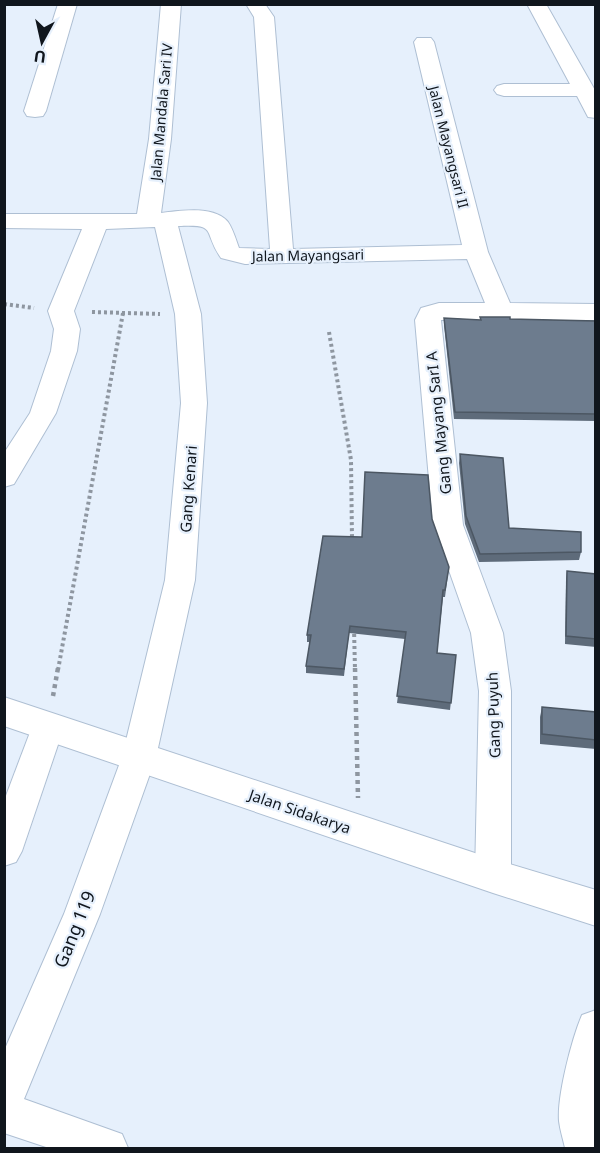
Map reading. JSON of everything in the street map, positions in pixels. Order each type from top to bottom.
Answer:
[{"type":"street","points":[[35,111],[68,4]]},
{"type":"street","name":"Jalan Mandala Sari IV","points":[[156,219],[155,186],[171,4]]},
{"type":"street","points":[[255,4],[264,16],[282,256]]},
{"type":"street","points":[[536,4],[596,112]]},
{"type":"street","name":"Jalan Mayangsari II","points":[[424,42],[476,252]]},
{"type":"street","points":[[504,90],[583,90]]},
{"type":"street","name":"Jalan Mayangsari","points":[[4,221],[97,222],[206,218],[218,225],[229,253],[245,256],[476,252]]},
{"type":"street","name":"Gang Kenari","points":[[140,757],[180,580],[194,403],[188,314],[170,237],[156,219]]},
{"type":"street","points":[[4,477],[43,413],[64,351],[67,329],[61,310],[97,222]]},
{"type":"street","points":[[476,252],[501,311],[596,312]]},
{"type":"street","name":"Gang Mayang SarI A","points":[[448,525],[428,320],[430,314],[439,311],[501,311]]},
{"type":"street","name":"Gang Puyuh","points":[[448,525],[487,633],[495,691],[493,876]]},
{"type":"street","name":"Jalan Sidakarya","points":[[4,711],[51,711],[140,757],[493,876],[596,908]]},
{"type":"street","points":[[4,851],[51,711]]},
{"type":"street","name":"Gang 119","points":[[108,1149],[11,1116],[4,1102],[82,914],[140,757]]},
{"type":"street","points":[[585,1149],[579,1119],[581,1095],[596,1029]]},
{"type":"path","points":[[4,304],[61,310],[188,314]]},
{"type":"path","points":[[51,711],[123,313]]},
{"type":"path","points":[[329,332],[351,460],[352,541]]},
{"type":"path","points":[[354,623],[358,831]]},
{"type":"building","points":[[480,317],[596,321],[596,414],[455,412],[444,318],[481,320]]},
{"type":"building","points":[[460,454],[503,458],[509,528],[581,532],[581,552],[480,554],[466,516]]},
{"type":"building","points":[[365,472],[428,475],[432,519],[449,567],[445,590],[443,590],[437,653],[456,655],[451,703],[397,696],[406,632],[350,626],[344,669],[306,666],[311,635],[307,635],[323,536],[362,537]]},
{"type":"building","points":[[567,571],[596,574],[596,639],[566,636]]},
{"type":"building","points":[[542,707],[596,712],[596,740],[542,734]]}]
